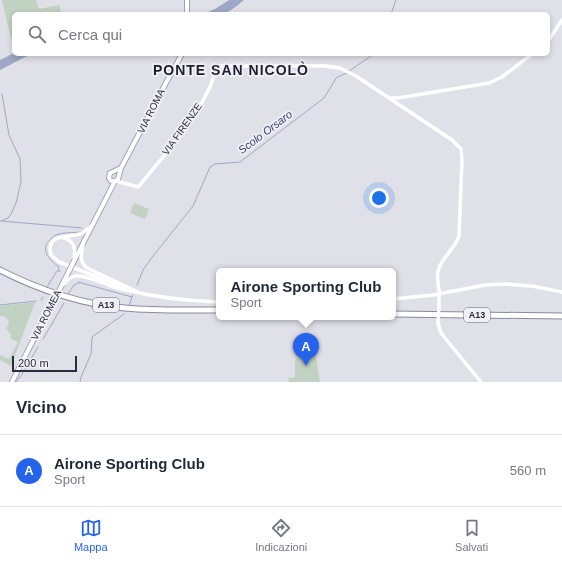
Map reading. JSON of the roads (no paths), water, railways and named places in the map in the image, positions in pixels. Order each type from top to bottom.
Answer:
[{"type":"highway","name":"A13","points":[[0,270],[47,291],[82,301],[103,305],[140,309],[216,310]]},
{"type":"highway","name":"A13","points":[[0,274],[45,294],[75,303],[102,308],[140,312],[216,313]]},
{"type":"highway","name":"A13","points":[[396,311],[562,312]]},
{"type":"highway","name":"A13","points":[[396,314],[562,316]]},
{"type":"main road","points":[[187,0],[187,10]]},
{"type":"main road","name":"VIA ROMA","points":[[70,269],[77,252],[85,240],[111,188],[118,180],[121,168],[181,56]]},
{"type":"main road","points":[[111,188],[110,174],[121,168]]},
{"type":"main road","points":[[110,180],[118,180],[114,172]]},
{"type":"main road","name":"VIA ROMEA","points":[[12,382],[70,269]]},
{"type":"street","points":[[550,38],[562,20]]},
{"type":"street","points":[[386,96],[395,98],[496,81],[529,56]]},
{"type":"street","name":"VIA FIRENZE","points":[[118,180],[138,187],[163,157],[194,114],[211,85],[217,66],[336,67],[348,72],[386,96]]},
{"type":"street","points":[[386,96],[452,140],[461,150],[462,173],[458,236],[438,269],[438,323],[439,330],[443,336],[481,382]]},
{"type":"street","points":[[395,98],[397,104]]},
{"type":"street","points":[[94,222],[82,233],[61,237],[55,240],[50,247],[51,255],[57,261],[145,295]]},
{"type":"street","points":[[61,237],[71,241],[77,252]]},
{"type":"street","points":[[85,240],[81,257],[85,266],[90,270],[145,295]]},
{"type":"street","points":[[59,291],[72,277],[82,276],[119,289],[145,295],[181,300],[216,302]]},
{"type":"street","points":[[396,299],[433,295],[485,285],[506,284],[532,286],[562,292]]},
{"type":"water","points":[[229,0],[244,0],[227,12],[208,12]]},
{"type":"water","points":[[12,54],[12,56],[27,56],[0,70],[0,60]]},
{"type":"waterway","name":"Scolo Orsaro","points":[[392,12],[396,0]]},
{"type":"waterway","name":"Scolo Orsaro","points":[[349,71],[371,56]]},
{"type":"waterway","name":"Scolo Orsaro","points":[[137,285],[143,270],[193,206],[210,167],[215,164],[240,162],[324,98],[337,77],[347,73]]},
{"type":"waterway","points":[[1,221],[8,218],[11,214],[16,203],[21,182],[20,159],[9,135],[2,94]]},
{"type":"waterway","points":[[1,221],[82,228]]},
{"type":"waterway","points":[[59,270],[58,266],[51,261],[47,254],[47,242],[55,235],[81,232],[84,230]]},
{"type":"waterway","name":"Scolo Orsaro","points":[[47,287],[57,271],[60,271]]},
{"type":"waterway","name":"Scolo Orsaro","points":[[78,282],[132,297],[133,295]]},
{"type":"waterway","points":[[68,294],[74,285],[79,283]]},
{"type":"waterway","points":[[129,306],[132,297]]},
{"type":"waterway","name":"Scolo Orsaro","points":[[0,305],[36,301]]},
{"type":"waterway","points":[[43,339],[64,303]]},
{"type":"waterway","points":[[80,382],[91,354],[92,337],[124,314]]},
{"type":"waterway","points":[[16,382],[38,347]]},
{"type":"place","name":"Airone Sporting Club","points":[[306,366]]},
{"type":"district","name":"PONTE SAN NICOLÒ","points":[[231,70]]}]
